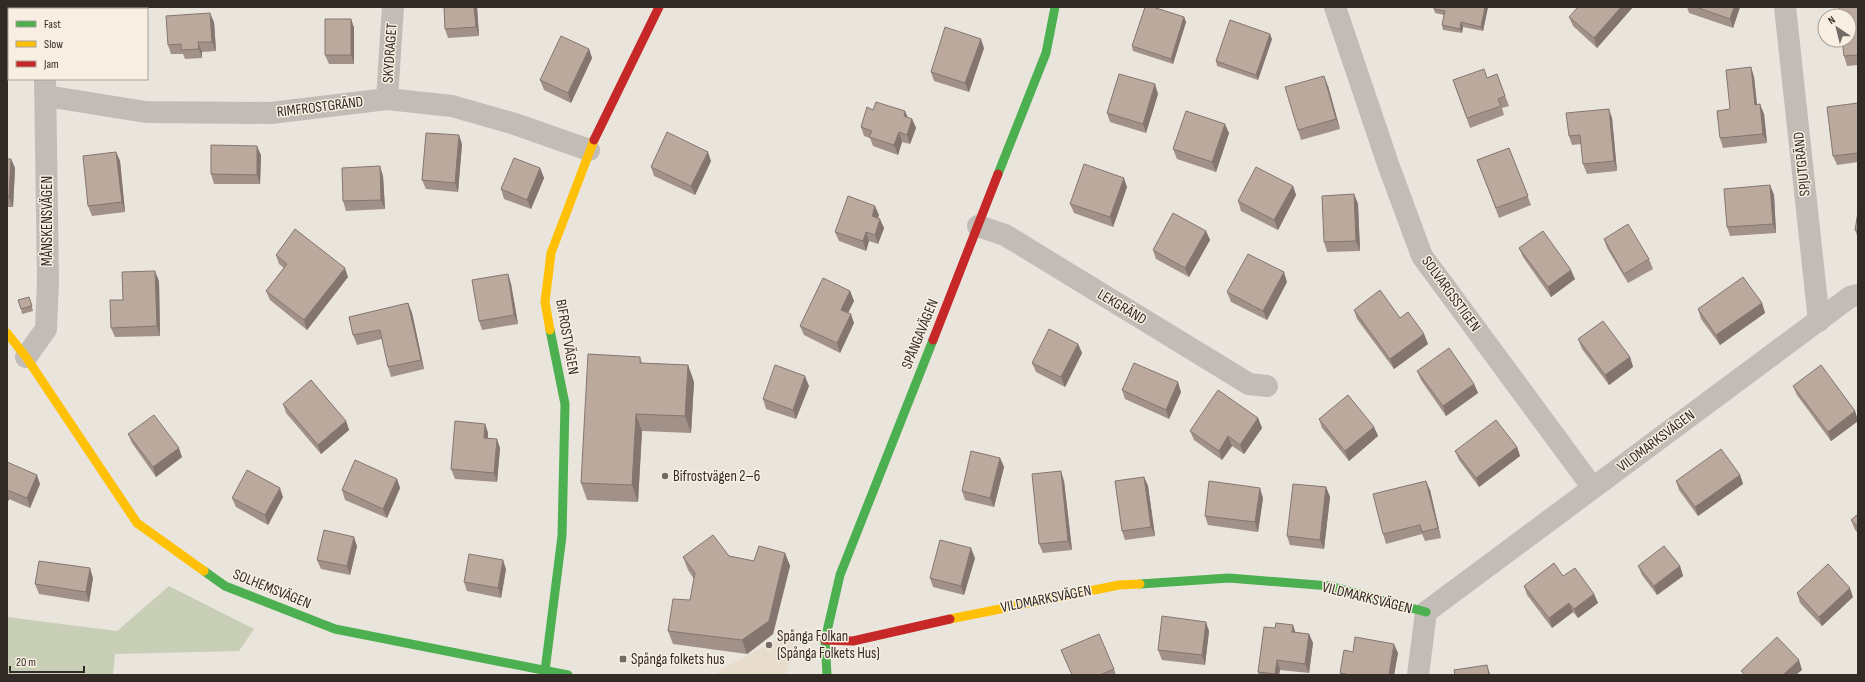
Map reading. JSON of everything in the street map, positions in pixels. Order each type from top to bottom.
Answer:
[{"type":"street","name":"SKYDRAGET","points":[[387,99],[393,7]]},
{"type":"street","name":"BIFROSTVÄGEN","points":[[545,671],[562,536],[566,404],[545,302],[551,253],[588,150],[659,7]]},
{"type":"street","name":"SPÅNGAVÄGEN","points":[[827,675],[825,640],[840,575],[1046,53],[1056,7]]},
{"type":"street","name":"SOLVARGSSTIGEN","points":[[1335,7],[1388,164],[1422,256],[1593,488]]},
{"type":"street","name":"SPJUTGRÄND","points":[[1785,7],[1818,321]]},
{"type":"street","name":"RIMFROSTGRÄND","points":[[46,88],[146,112],[264,113],[387,99],[452,106],[515,124],[588,150]]},
{"type":"street","name":"MÅNSKENSVÄGEN","points":[[26,357],[46,329],[46,88]]},
{"type":"street","name":"LEKGRÄND","points":[[978,226],[1005,235],[1249,384],[1267,386]]},
{"type":"street","name":"VILDMARKSVÄGEN","points":[[825,640],[853,640],[979,612],[1119,584],[1229,578],[1330,586],[1426,612],[1850,297],[1858,295]]},
{"type":"street","name":"SOLHEMSVÄGEN","points":[[7,334],[26,357],[137,523],[225,586],[335,629],[568,675]]},
{"type":"street","points":[[1418,675],[1426,612]]},
{"type":"green space","points":[[169,586],[254,629],[239,651],[115,654],[113,675],[7,675],[7,617],[117,631]]},
{"type":"shaded area","points":[[798,628],[786,675],[719,675],[717,672]]},
{"type":"building","points":[[77,7],[107,7],[107,8]]},
{"type":"building","points":[[444,7],[474,7],[476,27],[445,29]]},
{"type":"building","points":[[1145,7],[1153,7],[1184,17],[1171,59],[1132,46]]},
{"type":"building","points":[[1434,7],[1485,7],[1481,27],[1461,22],[1460,29],[1442,25],[1445,11],[1434,9]]},
{"type":"building","points":[[1578,7],[1621,7],[1594,38],[1569,17]]},
{"type":"building","points":[[1696,7],[1734,7],[1730,19]]},
{"type":"building","points":[[1858,7],[1858,55],[1844,56],[1843,48],[1857,48],[1857,8],[1839,8]]},
{"type":"building","points":[[210,13],[212,42],[198,42],[199,49],[181,50],[181,44],[168,45],[166,16]]},
{"type":"building","points":[[325,19],[351,19],[351,55],[325,55]]},
{"type":"building","points":[[1230,20],[1270,34],[1256,75],[1216,61]]},
{"type":"building","points":[[945,27],[981,39],[965,83],[931,72]]},
{"type":"building","points":[[561,36],[589,49],[568,93],[540,80]]},
{"type":"building","points":[[1751,67],[1755,105],[1760,104],[1763,134],[1720,138],[1717,111],[1730,109],[1726,70]]},
{"type":"building","points":[[1484,69],[1487,78],[1497,74],[1505,96],[1498,99],[1501,106],[1467,118],[1453,80]]},
{"type":"building","points":[[1119,74],[1155,84],[1143,124],[1107,113]]},
{"type":"building","points":[[1324,76],[1336,119],[1298,130],[1285,87]]},
{"type":"building","points":[[876,102],[905,111],[904,116],[912,119],[907,135],[899,132],[894,145],[869,137],[872,131],[861,127],[867,107],[873,110]]},
{"type":"building","points":[[1858,103],[1858,153],[1833,156],[1827,107]]},
{"type":"building","points":[[1609,109],[1614,161],[1583,164],[1580,135],[1569,136],[1566,113]]},
{"type":"building","points":[[1186,111],[1225,124],[1212,162],[1173,149]]},
{"type":"building","points":[[667,132],[708,152],[691,186],[651,167]]},
{"type":"building","points":[[426,133],[459,135],[455,183],[422,180]]},
{"type":"building","points":[[211,145],[257,146],[257,175],[211,174]]},
{"type":"building","points":[[1509,148],[1528,196],[1496,208],[1477,160]]},
{"type":"building","points":[[116,152],[122,202],[88,206],[83,156]]},
{"type":"building","points":[[514,158],[540,168],[527,200],[501,189]]},
{"type":"building","points":[[7,159],[11,159],[9,197],[7,197]]},
{"type":"building","points":[[1084,164],[1124,178],[1110,217],[1070,204]]},
{"type":"building","points":[[380,166],[381,200],[343,201],[342,168]]},
{"type":"building","points":[[1256,167],[1293,186],[1274,220],[1238,201]]},
{"type":"building","points":[[1770,185],[1773,224],[1727,227],[1724,189]]},
{"type":"building","points":[[1354,194],[1356,241],[1324,242],[1322,196]]},
{"type":"building","points":[[848,196],[875,206],[872,216],[880,219],[875,235],[866,232],[863,241],[835,232]]},
{"type":"building","points":[[1858,212],[1858,230],[1855,230]]},
{"type":"building","points":[[1173,213],[1206,231],[1185,268],[1153,250]]},
{"type":"building","points":[[1628,224],[1649,259],[1624,274],[1604,239]]},
{"type":"building","points":[[295,229],[345,268],[304,320],[266,291],[287,264],[276,255]]},
{"type":"building","points":[[1543,231],[1571,270],[1548,287],[1519,248]]},
{"type":"building","points":[[1248,254],[1284,272],[1263,311],[1227,292]]},
{"type":"building","points":[[155,271],[157,326],[111,328],[110,300],[123,300],[122,272]]},
{"type":"building","points":[[508,274],[514,315],[479,321],[472,280]]},
{"type":"building","points":[[1743,277],[1762,303],[1716,335],[1698,309]]},
{"type":"building","points":[[823,278],[850,291],[841,310],[851,314],[837,343],[800,326]]},
{"type":"building","points":[[1380,290],[1400,318],[1408,312],[1424,334],[1390,359],[1354,310]]},
{"type":"building","points":[[29,297],[32,306],[21,309],[18,300]]},
{"type":"building","points":[[408,303],[421,360],[388,367],[380,330],[353,335],[349,317]]},
{"type":"building","points":[[1603,321],[1630,357],[1605,375],[1578,339]]},
{"type":"building","points":[[1049,329],[1078,344],[1061,377],[1032,363]]},
{"type":"building","points":[[1449,348],[1474,384],[1443,406],[1417,371]]},
{"type":"building","points":[[588,354],[640,357],[640,363],[688,365],[685,416],[636,414],[632,485],[581,483]]},
{"type":"building","points":[[1134,363],[1178,382],[1166,410],[1122,390]]},
{"type":"building","points":[[775,365],[805,376],[793,410],[763,399]]},
{"type":"building","points":[[1821,365],[1855,411],[1828,432],[1793,386]]},
{"type":"building","points":[[311,380],[346,421],[318,445],[283,404]]},
{"type":"building","points":[[1218,390],[1258,418],[1240,445],[1228,436],[1219,451],[1190,431]]},
{"type":"building","points":[[1348,395],[1374,427],[1345,451],[1319,419]]},
{"type":"building","points":[[154,415],[179,448],[153,467],[128,434]]},
{"type":"building","points":[[1496,420],[1517,447],[1476,478],[1455,451]]},
{"type":"building","points":[[455,421],[485,424],[484,438],[497,439],[494,473],[451,469]]},
{"type":"building","points":[[1721,449],[1740,475],[1695,507],[1676,481]]},
{"type":"building","points":[[971,451],[1000,458],[990,498],[962,491]]},
{"type":"building","points":[[355,460],[397,479],[383,509],[342,490]]},
{"type":"building","points":[[7,462],[37,475],[27,498],[7,490]]},
{"type":"building","points":[[247,470],[280,488],[265,515],[232,498]]},
{"type":"building","points":[[1061,471],[1068,541],[1039,544],[1032,474]]},
{"type":"building","points":[[1144,477],[1151,527],[1122,531],[1115,481]]},
{"type":"building","points":[[1209,481],[1260,488],[1255,522],[1205,516]]},
{"type":"building","points":[[1426,481],[1438,528],[1422,532],[1420,525],[1383,534],[1373,494]]},
{"type":"building","points":[[1293,484],[1326,487],[1320,540],[1287,536]]},
{"type":"building","points":[[1858,514],[1858,527],[1851,520]]},
{"type":"building","points":[[324,530],[354,537],[347,566],[317,560]]},
{"type":"building","points":[[713,535],[729,556],[754,561],[759,546],[785,553],[769,621],[742,640],[668,631],[673,599],[690,600],[695,573],[683,557]]},
{"type":"building","points":[[940,540],[971,548],[961,586],[930,578]]},
{"type":"building","points":[[1664,546],[1680,566],[1654,586],[1638,566]]},
{"type":"building","points":[[469,554],[503,560],[498,588],[464,582]]},
{"type":"building","points":[[39,561],[90,568],[86,592],[35,584]]},
{"type":"building","points":[[1554,563],[1563,576],[1575,568],[1594,594],[1574,609],[1569,603],[1549,618],[1524,586]]},
{"type":"building","points":[[1828,564],[1850,588],[1819,617],[1797,593]]},
{"type":"building","points":[[1162,616],[1206,622],[1202,655],[1158,650]]},
{"type":"building","points":[[1276,623],[1293,625],[1292,632],[1309,634],[1305,664],[1277,660],[1275,674],[1258,672],[1264,627],[1275,628]]},
{"type":"building","points":[[1099,634],[1114,669],[1100,675],[1072,675],[1061,650]]},
{"type":"building","points":[[1355,637],[1394,644],[1389,675],[1351,675],[1340,673],[1344,650],[1353,652]]},
{"type":"building","points":[[1777,637],[1799,660],[1783,675],[1745,675],[1741,671]]},
{"type":"building","points":[[1487,665],[1489,675],[1455,675],[1454,670]]},
{"type":"traffic: fast","points":[[998,174],[1046,53],[1055,7]]},
{"type":"traffic: fast","points":[[545,671],[562,536],[565,404],[550,330]]},
{"type":"traffic: fast","points":[[827,675],[825,640],[840,575],[933,340]]},
{"type":"traffic: fast","points":[[204,571],[225,586],[335,629],[568,675]]},
{"type":"traffic: fast","points":[[1140,584],[1229,578],[1330,586],[1426,612]]},
{"type":"traffic: slow","points":[[550,330],[545,302],[551,253],[594,140]]},
{"type":"traffic: slow","points":[[7,333],[26,357],[137,523],[204,571]]},
{"type":"traffic: slow","points":[[950,619],[1119,585],[1140,584]]},
{"type":"traffic: jam","points":[[594,140],[659,7]]},
{"type":"traffic: jam","points":[[933,340],[998,174]]},
{"type":"traffic: jam","points":[[825,640],[853,641],[950,619]]},
{"type":"place","name":"Bifrostvägen 2–6","points":[[665,476]]},
{"type":"place","name":"Spånga Folkan (Spånga Folkets Hus)","points":[[769,645]]},
{"type":"place","name":"Spånga folkets hus","points":[[623,659]]}]
